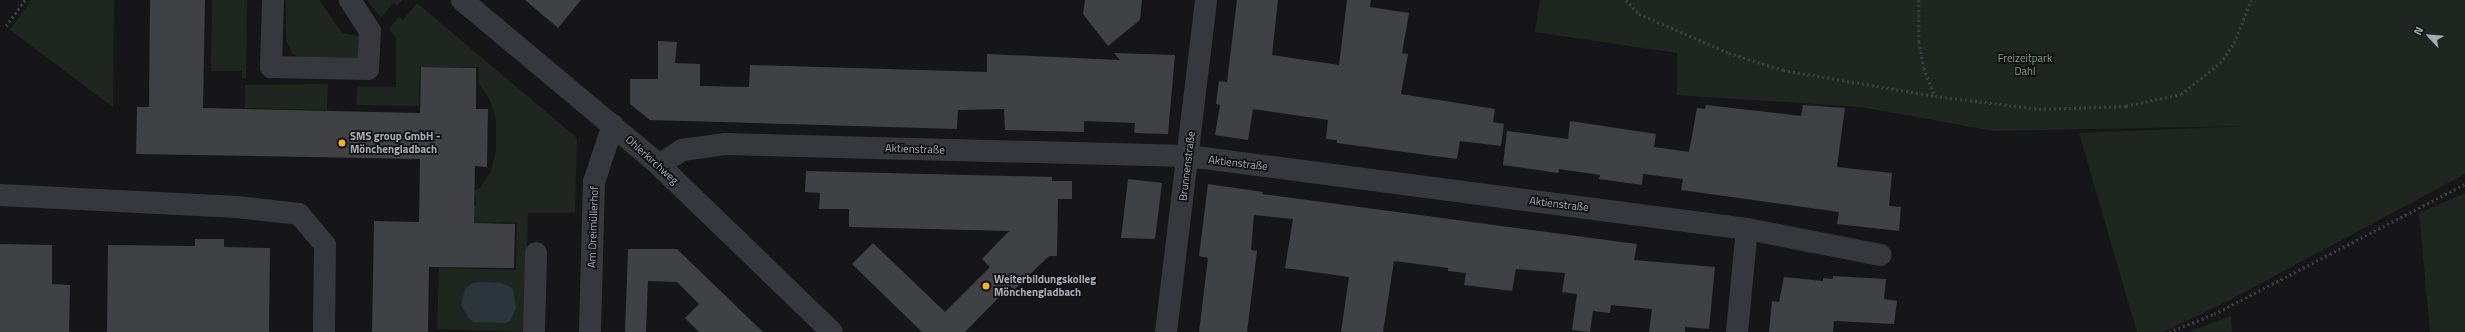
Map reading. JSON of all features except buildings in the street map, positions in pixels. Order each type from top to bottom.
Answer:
[{"type":"street","points":[[273,0],[271,67],[368,69],[370,31],[350,0]]},
{"type":"street","name":"Ohlerkirchweg","points":[[462,0],[551,77],[613,125],[659,165],[832,332]]},
{"type":"street","name":"Brunnenstraße","points":[[1166,332],[1206,0]]},
{"type":"street","name":"Am Dreimüllerhof","points":[[590,332],[594,182],[613,125]]},
{"type":"street","name":"Aktienstraße","points":[[659,165],[682,150],[725,144],[1188,156],[1747,229],[1881,255]]},
{"type":"street","points":[[0,195],[237,207],[298,214],[324,245],[324,332]]},
{"type":"street","points":[[1737,332],[1747,229]]},
{"type":"street","points":[[534,332],[536,253]]},
{"type":"path","points":[[6,26],[25,0]]},
{"type":"path","points":[[1626,0],[1639,14],[1729,53],[1783,70],[1935,96],[2039,109],[2126,106],[2181,94],[2220,63],[2234,43],[2251,0]]},
{"type":"path","points":[[1919,0],[1920,42],[1924,68],[1935,96]]},
{"type":"path","points":[[2168,332],[2214,314],[2465,184]]},
{"type":"green space","points":[[31,0],[114,0],[113,107],[10,30]]},
{"type":"green space","points":[[212,0],[247,0],[246,78],[242,78],[242,71],[211,71]]},
{"type":"green space","points":[[286,0],[319,0],[342,33],[359,36],[358,57],[350,61],[299,57],[292,53],[286,40]]},
{"type":"green space","points":[[367,0],[402,0],[397,6],[393,3],[381,18]]},
{"type":"green space","name":"Freizeitpark Dahl","points":[[1540,0],[2465,0],[2465,174],[2226,302],[2163,332],[2137,332],[2079,133],[2246,126],[1994,131],[1861,107],[1677,95],[1677,53],[1535,32]]},
{"type":"green space","points":[[417,3],[577,138],[575,213],[528,213],[525,332],[437,329],[439,268],[516,270],[517,223],[462,222],[463,206],[476,206],[475,190],[480,188],[490,173],[496,152],[496,119],[490,100],[479,84],[479,67],[420,67],[419,106],[356,105],[357,87],[396,87],[396,38],[389,28],[399,17],[403,20]]},
{"type":"green space","points":[[328,84],[327,110],[245,108],[245,85]]},
{"type":"green space","points":[[2465,193],[2465,332],[2430,332],[2419,213]]},
{"type":"green space","points":[[2231,316],[2232,332],[2188,332]]},
{"type":"shaded area","points":[[473,283],[502,283],[513,289],[516,308],[511,320],[506,323],[474,322],[469,319],[461,305],[465,289]]},
{"type":"place","name":"SMS group GmbH - Mönchengladbach","points":[[342,143]]},
{"type":"place","name":"Weiterbildungskolleg Mönchengladbach","points":[[986,286]]}]
